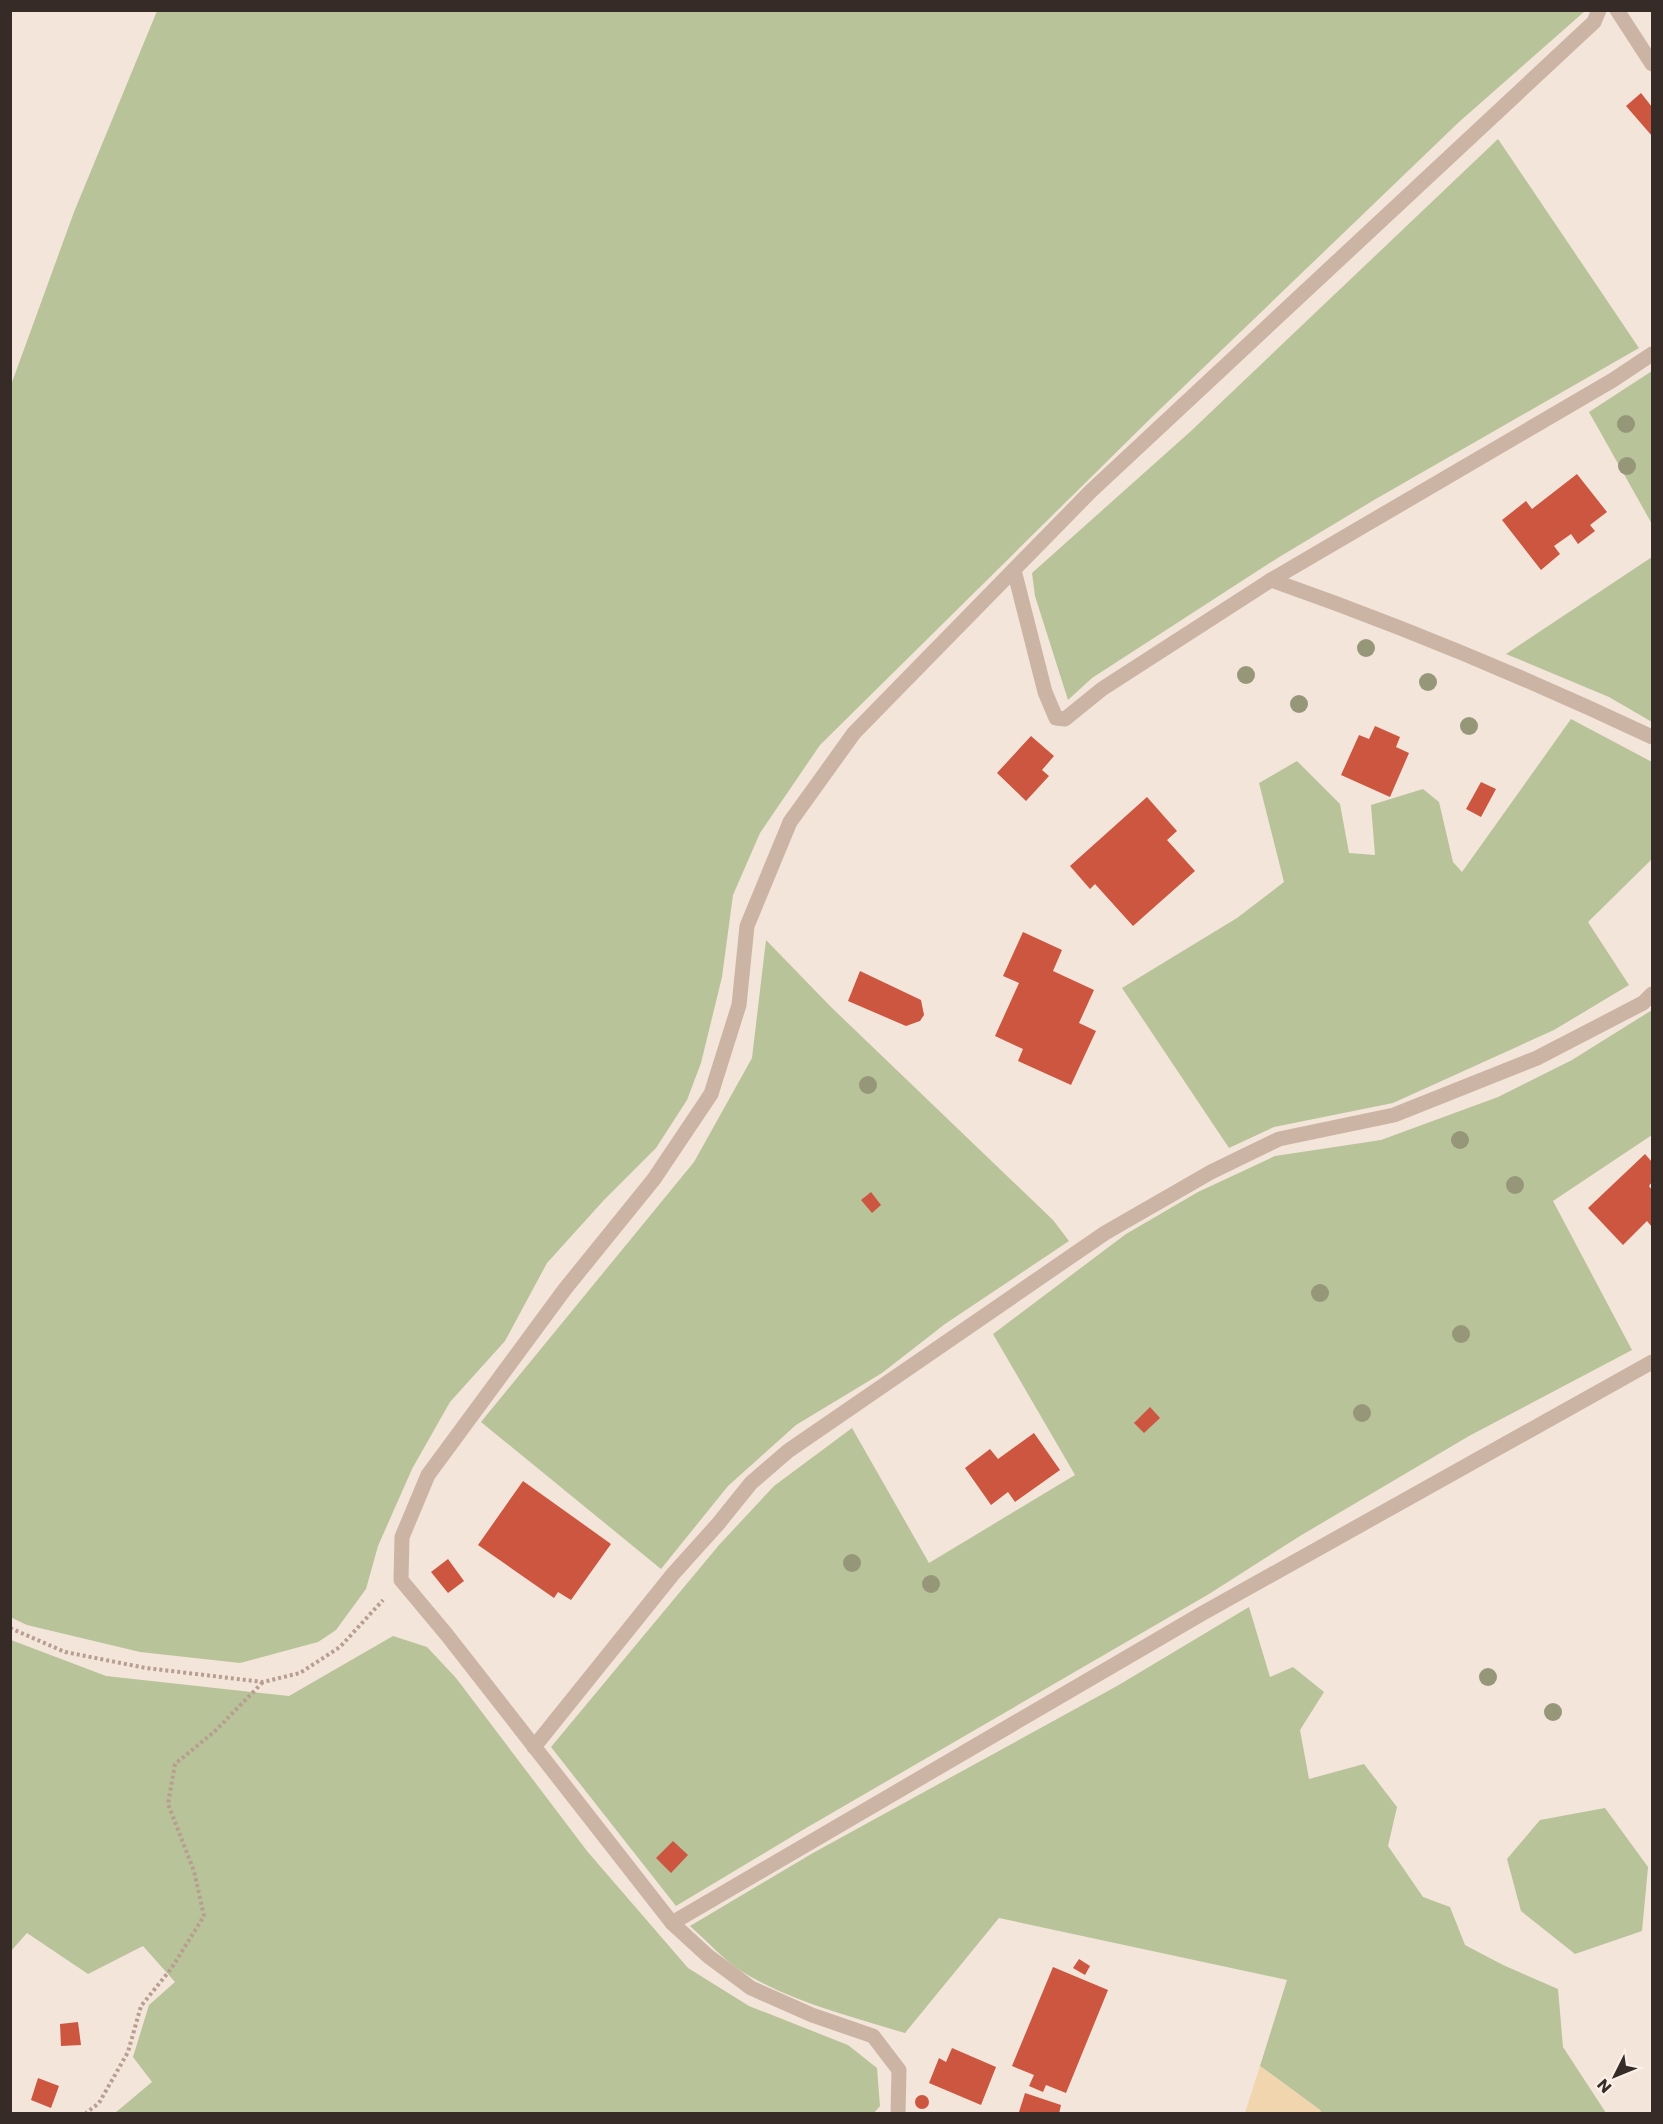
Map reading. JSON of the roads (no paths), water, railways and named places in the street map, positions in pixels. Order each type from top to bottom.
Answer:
[{"type":"street","points":[[898,2114],[899,2070],[873,2036],[812,2015],[751,1988],[708,1956],[672,1923],[447,1635],[401,1580],[402,1537],[428,1475],[565,1289],[654,1179],[711,1094],[739,1005],[747,926],[790,822],[854,733],[1091,491],[1594,22],[1599,10]]},
{"type":"street","points":[[1617,10],[1653,64]]},
{"type":"street","points":[[1014,570],[1045,692],[1056,718],[1065,720],[1102,689],[1271,580],[1614,380],[1653,354]]},
{"type":"street","points":[[1271,580],[1453,648],[1653,737]]},
{"type":"street","points":[[534,1747],[673,1574],[751,1483],[789,1451],[1105,1233],[1211,1172],[1279,1139],[1394,1115],[1537,1058],[1643,1003],[1653,994]]},
{"type":"street","points":[[672,1923],[1203,1612],[1653,1362]]}]
